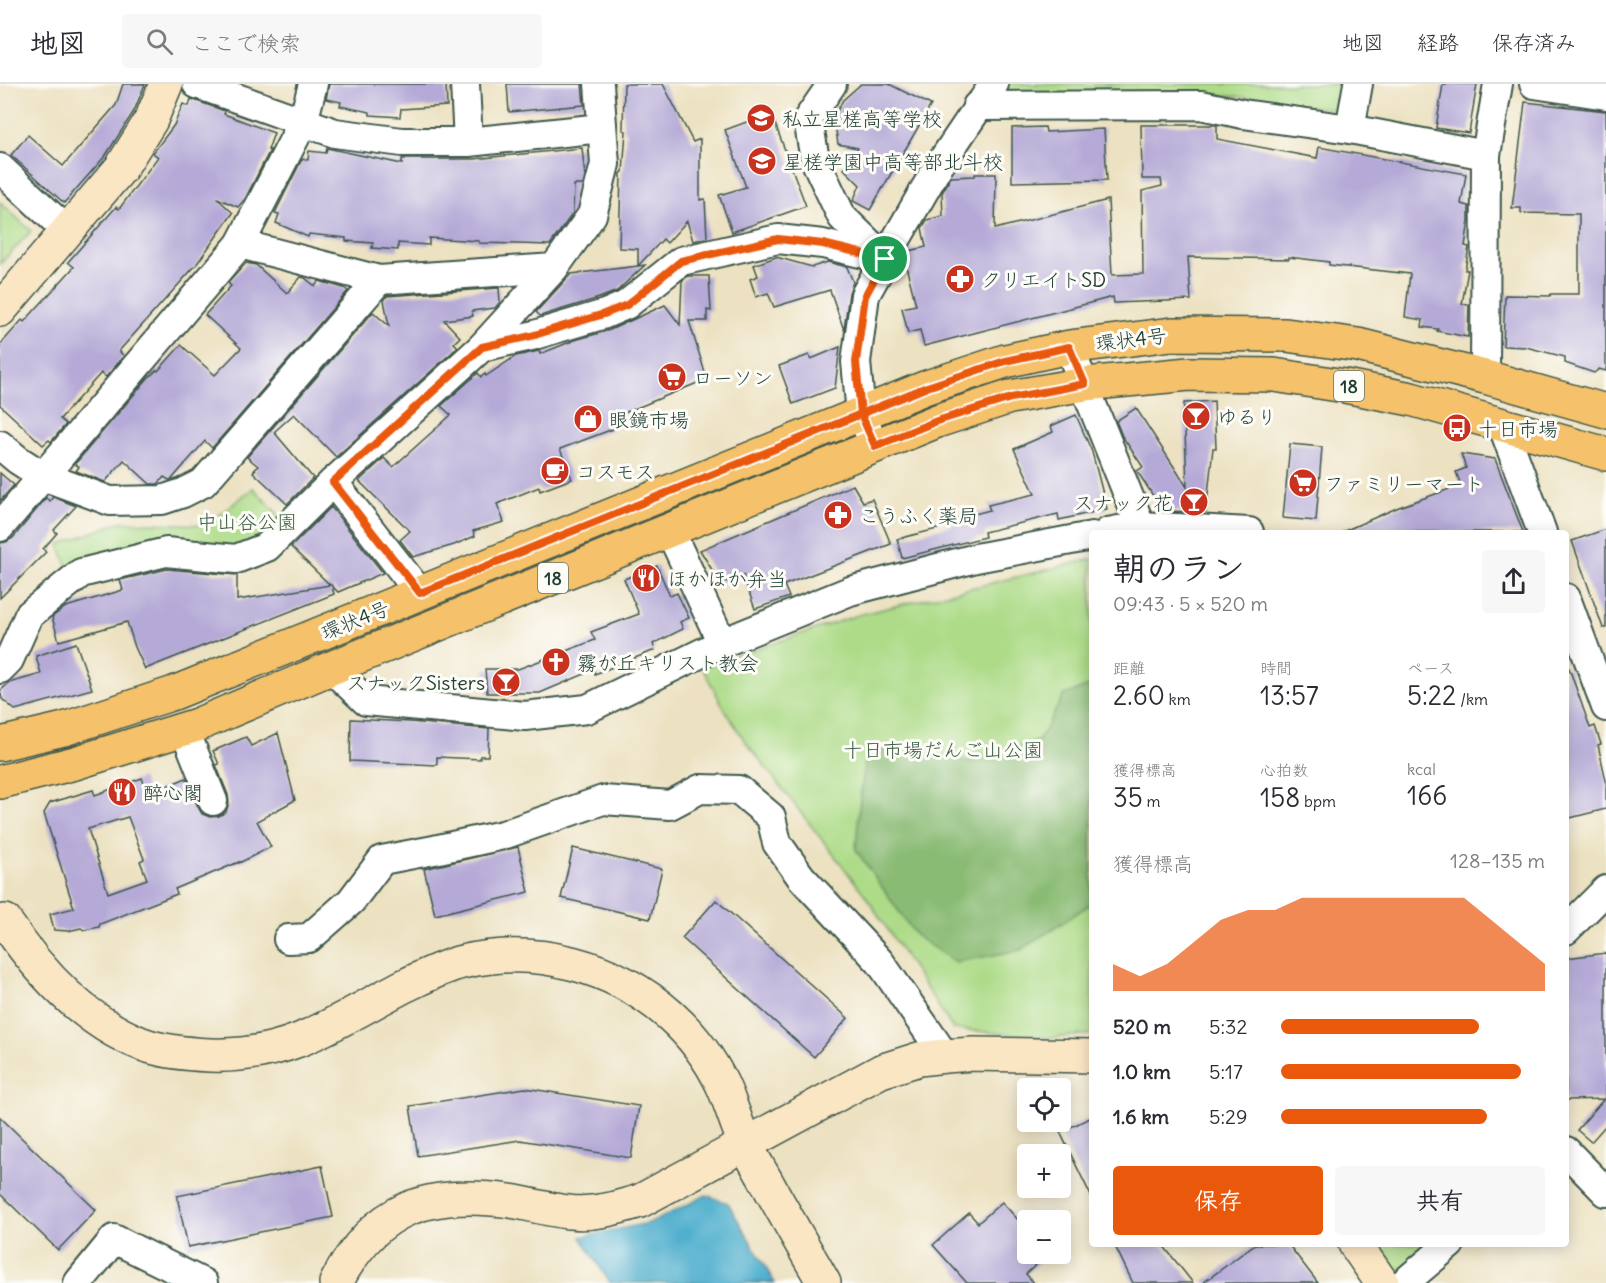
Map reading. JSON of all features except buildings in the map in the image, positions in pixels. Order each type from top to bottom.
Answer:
[{"type":"main road","name":"環状4号","points":[[0,744],[64,729],[174,693],[927,387],[1005,361],[1069,347],[1172,334],[1286,335],[1358,345],[1606,411]]},
{"type":"main road","name":"環状4号","points":[[0,782],[75,763],[184,729],[937,421],[1011,398],[1085,384],[1189,374],[1274,375],[1410,399],[1606,454]]},
{"type":"street","points":[[0,310],[121,168],[151,120],[166,84]]},
{"type":"street","points":[[196,84],[335,134],[402,142],[468,142],[603,128]]},
{"type":"street","points":[[0,527],[240,244],[303,122],[313,84]]},
{"type":"street","points":[[465,84],[468,142]]},
{"type":"street","points":[[0,669],[9,660],[29,615],[81,573],[166,552],[236,559],[267,547],[333,482],[482,347],[555,268],[592,215],[605,164],[599,84]]},
{"type":"street","points":[[832,84],[808,119],[815,160],[842,217],[885,259]]},
{"type":"street","points":[[1350,129],[1358,84]]},
{"type":"street","points":[[1485,377],[1486,154],[1498,84]]},
{"type":"street","points":[[1534,84],[1606,94]]},
{"type":"street","points":[[875,446],[861,414],[856,362],[865,296],[936,170],[985,95],[1201,105],[1486,154]]},
{"type":"street","points":[[0,168],[67,231]]},
{"type":"street","points":[[482,347],[531,336],[627,305],[681,261],[778,239],[823,244],[885,259]]},
{"type":"street","points":[[240,244],[379,280],[555,268]]},
{"type":"street","points":[[0,445],[43,476],[110,501],[162,500],[183,493],[202,483],[379,280]]},
{"type":"street","points":[[1069,347],[1142,529],[1178,530]]},
{"type":"street","points":[[1502,424],[1541,530]]},
{"type":"street","points":[[333,482],[420,593]]},
{"type":"street","points":[[670,531],[722,643]]},
{"type":"street","points":[[332,668],[366,701],[525,716],[587,709],[722,643],[849,591],[976,558],[1089,537]]},
{"type":"street","points":[[1569,606],[1606,707]]},
{"type":"street","points":[[184,729],[213,801]]},
{"type":"street","points":[[288,939],[309,938],[351,901],[381,860],[503,835],[603,800],[670,805],[700,789],[740,790],[771,817],[777,843],[801,877],[880,962],[945,1056]]},
{"type":"street","points":[[1569,927],[1606,890]]},
{"type":"street","points":[[1,905],[21,944],[46,975],[72,1000],[104,1025],[143,1044],[184,1054],[257,1053],[298,1040],[434,971],[461,962],[489,957],[525,956],[558,960],[601,971],[639,990],[672,1017],[701,1050],[722,1083],[746,1144],[824,1283]]},
{"type":"street","points":[[336,1283],[346,1263],[371,1234],[399,1212],[429,1200],[463,1197],[509,1201],[570,1212],[604,1211],[640,1201],[881,1071],[919,1059],[945,1056],[974,1054],[1089,1056]]},
{"type":"street","points":[[1569,1154],[1606,1192]]},
{"type":"street","points":[[78,1283],[114,1239],[203,1283]]},
{"type":"street","points":[[1357,1247],[1382,1283]]},
{"type":"street","points":[[1404,1283],[1446,1247]]},
{"type":"green space","points":[[1009,84],[1351,84],[1346,111],[1234,96],[1138,98],[997,93]]},
{"type":"green space","points":[[0,202],[31,231],[0,264]]},
{"type":"green space","name":"中山谷公園","points":[[253,488],[281,517],[262,538],[236,553],[69,570],[59,545],[120,522],[207,525]]},
{"type":"green space","name":"十日市場だんご山公園","points":[[1089,560],[1089,1034],[1052,1038],[953,1029],[865,895],[745,741],[726,712],[702,667],[858,615]]},
{"type":"green space","points":[[1089,686],[1089,905],[1021,950],[955,962],[916,936],[856,850],[867,748],[970,761],[1039,740],[1064,695]]},
{"type":"green space","points":[[1382,1247],[1428,1247],[1398,1273]]},
{"type":"water","points":[[706,1195],[728,1203],[775,1283],[610,1283],[581,1237],[653,1222]]},
{"type":"place","name":"私立星槎高等学校","points":[[761,118]]},
{"type":"place","name":"星槎学園中高等部北斗校","points":[[762,161]]},
{"type":"place","name":"クリエイトSD","points":[[960,279]]},
{"type":"place","name":"ローソン","points":[[672,377]]},
{"type":"place","name":"ゆるり","points":[[1196,416]]},
{"type":"place","name":"眼鏡市場","points":[[588,419]]},
{"type":"place","name":"十日市場","points":[[1457,428]]},
{"type":"place","name":"コスモス","points":[[555,471]]},
{"type":"place","name":"ファミリーマート","points":[[1303,483]]},
{"type":"place","name":"スナック花","points":[[1194,502]]},
{"type":"place","name":"こうふく薬局","points":[[838,515]]},
{"type":"place","name":"ほかほか弁当","points":[[646,578]]},
{"type":"place","name":"霧が丘キリスト教会","points":[[556,662]]},
{"type":"place","name":"スナックSisters","points":[[506,682]]},
{"type":"place","name":"醉心閣","points":[[122,792]]},
{"type":"route","points":[[885,259],[823,244],[778,239],[681,261],[627,305],[531,336],[482,347],[333,482],[420,593],[861,414],[875,446],[937,421],[1011,398],[1085,384],[1069,347],[1005,361],[927,387],[861,414],[856,362],[865,296],[885,259]]}]
